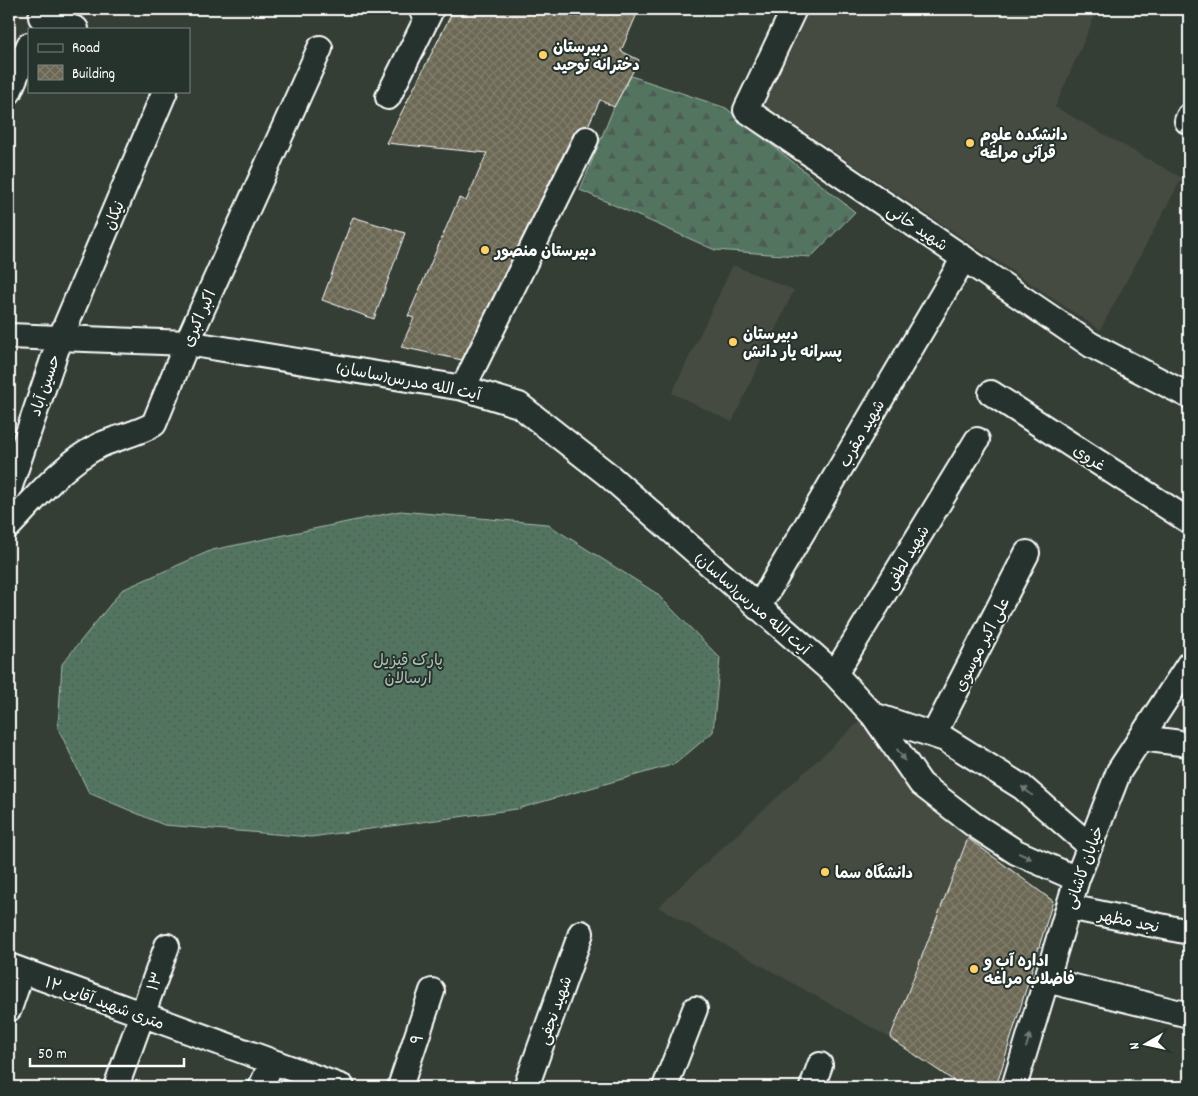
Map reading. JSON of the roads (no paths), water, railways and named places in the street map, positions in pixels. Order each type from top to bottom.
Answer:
[{"type":"street","points":[[388,97],[430,12],[421,9]]},
{"type":"street","name":"شهید خانی","points":[[794,9],[746,110],[1091,345],[1189,396]]},
{"type":"street","points":[[41,18],[73,28]]},
{"type":"street","points":[[9,89],[28,47]]},
{"type":"street","name":"اکبر اکبری","points":[[9,526],[68,466],[100,445],[143,430],[154,424],[187,343],[320,48]]},
{"type":"street","name":"نیکان","points":[[60,339],[165,92]]},
{"type":"street","points":[[1189,116],[1187,121],[1189,122]]},
{"type":"street","points":[[463,388],[586,139]]},
{"type":"street","name":"شهید مقرب","points":[[758,608],[964,258]]},
{"type":"street","name":"آیت الله مدرس(ساسان)","points":[[9,336],[187,343],[463,388],[519,404],[607,474],[835,674],[873,715],[921,784],[973,824],[1016,852],[1077,879]]},
{"type":"street","name":"حسین آباد","points":[[9,489],[60,339]]},
{"type":"street","name":"غروی","points":[[991,393],[1189,521]]},
{"type":"street","name":"شهید لطفی","points":[[835,674],[977,440]]},
{"type":"street","name":"علی اکبر موسوی","points":[[934,734],[1027,553]]},
{"type":"street","name":"خیابان کاشانی","points":[[1014,1087],[1077,879],[1119,771],[1189,664]]},
{"type":"street","name":"آیت الله مدرس(ساسان)","points":[[873,715],[934,734],[1022,787],[1090,846]]},
{"type":"street","points":[[1142,738],[1189,744]]},
{"type":"street","name":"نجد مظهر","points":[[1069,907],[1189,932]]},
{"type":"street","name":"شهید نجفی","points":[[526,1087],[581,933]]},
{"type":"street","name":"۱۳","points":[[116,1087],[167,946]]},
{"type":"street","points":[[9,1009],[15,969]]},
{"type":"street","name":"۱۲ متری شهید آقایی","points":[[15,969],[342,1087]]},
{"type":"street","points":[[1046,980],[1189,1015]]},
{"type":"street","name":"۹","points":[[400,1087],[432,991]]},
{"type":"street","points":[[664,1087],[695,1009]]},
{"type":"street","points":[[260,1087],[272,1062]]},
{"type":"street","points":[[812,1087],[820,1065]]},
{"type":"place","name":"دبیرستان دخترانه توحید","points":[[543,55]]},
{"type":"place","name":"دانشکده علوم قرآنی مراغه","points":[[970,143]]},
{"type":"place","name":"دبیرستان منصور","points":[[485,250]]},
{"type":"place","name":"دبیرستان پسرانه یار دانش","points":[[733,342]]},
{"type":"place","name":"دانشگاه سما","points":[[825,872]]},
{"type":"place","name":"اداره آب و فاضلاب مراغه","points":[[974,969]]},
{"type":"park label","name":"پارک قیزیل ارسالان","points":[[408,668]]}]
